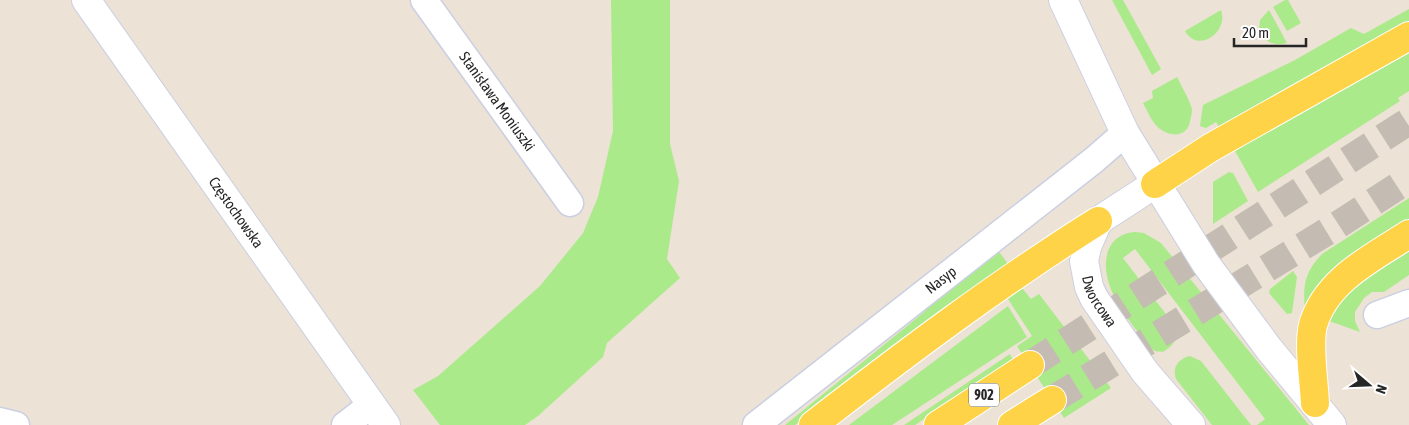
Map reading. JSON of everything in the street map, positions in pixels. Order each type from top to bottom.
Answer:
[{"type":"main road","name":"Częstochowska","points":[[86,0],[378,415]]},
{"type":"main road","points":[[1063,0],[1124,133],[1206,264],[1269,349],[1315,402],[1332,425]]},
{"type":"main road","points":[[813,425],[1001,283],[1210,148],[1409,36]]},
{"type":"main road","name":"Dworcowa","points":[[1098,221],[1087,247],[1084,261],[1089,288],[1151,379],[1191,425]]},
{"type":"main road","points":[[1315,402],[1312,351],[1313,326],[1324,299],[1341,280],[1409,234]]},
{"type":"main road","name":"902","points":[[938,425],[1030,365]]},
{"type":"main road","points":[[1151,379],[1172,425]]},
{"type":"main road","points":[[1012,425],[1052,400]]},
{"type":"street","name":"Stanisława Moniuszki","points":[[424,0],[570,203]]},
{"type":"street","name":"Nasyp","points":[[756,425],[1094,160],[1124,133]]},
{"type":"street","points":[[1377,315],[1409,303]]},
{"type":"street","points":[[345,425],[378,415]]},
{"type":"street","points":[[0,421],[16,425]]},
{"type":"green space","points":[[611,0],[670,0],[670,144],[679,181],[667,259],[680,278],[607,343],[603,357],[538,416],[525,425],[440,425],[413,390],[438,376],[540,286],[583,233],[598,197],[613,131]]},
{"type":"green space","points":[[1112,0],[1123,0],[1161,69],[1152,75]]},
{"type":"green space","points":[[1288,0],[1301,23],[1287,31],[1273,7]]},
{"type":"green space","points":[[1409,9],[1409,22],[1221,130],[1216,122],[1206,128],[1200,126],[1203,105],[1295,60],[1351,28],[1364,34]]},
{"type":"green space","points":[[1221,10],[1221,26],[1211,37],[1197,41],[1191,38],[1185,31]]},
{"type":"green space","points":[[1269,10],[1287,43],[1274,44],[1265,38],[1259,30],[1260,20]]},
{"type":"green space","points":[[1409,51],[1409,91],[1398,98],[1400,101],[1258,192],[1235,151]]},
{"type":"green space","points":[[1177,77],[1192,110],[1189,126],[1186,130],[1179,134],[1169,134],[1157,127],[1143,103],[1153,98],[1152,91]]},
{"type":"green space","points":[[1229,172],[1233,173],[1248,201],[1213,224],[1213,182]]},
{"type":"green space","points":[[1409,198],[1409,222],[1305,318],[1305,284],[1310,269],[1315,262],[1322,254]]},
{"type":"green space","points":[[1135,232],[1144,233],[1161,243],[1309,425],[1257,425],[1265,419],[1135,249],[1123,258],[1172,322],[1176,331],[1174,343],[1163,352],[1155,351],[1148,344],[1118,303],[1106,272],[1108,251],[1113,243],[1123,235]]},
{"type":"green space","points":[[997,249],[1008,264],[888,349],[795,425],[785,425],[928,309],[869,351],[778,425],[771,425]]},
{"type":"green space","points":[[1409,249],[1409,275],[1384,292],[1372,292],[1364,298],[1355,312],[1355,321],[1360,332],[1329,321],[1343,298],[1363,279]]},
{"type":"green space","points":[[1293,271],[1297,277],[1292,313],[1287,314],[1269,293],[1270,289]]},
{"type":"green space","points":[[1022,288],[1031,299],[1039,294],[1111,388],[1064,418],[1017,346],[1032,336],[1008,299]]},
{"type":"green space","points":[[1008,306],[1027,337],[892,425],[849,425]]},
{"type":"green space","points":[[1010,354],[1013,360],[915,425],[904,425]]},
{"type":"green space","points":[[1190,356],[1201,361],[1251,425],[1212,425],[1176,379],[1175,371],[1177,364],[1182,359]]},
{"type":"tunnel","points":[[1030,365],[1409,121]]},
{"type":"tunnel","points":[[1052,400],[1336,226],[1409,179]]}]
